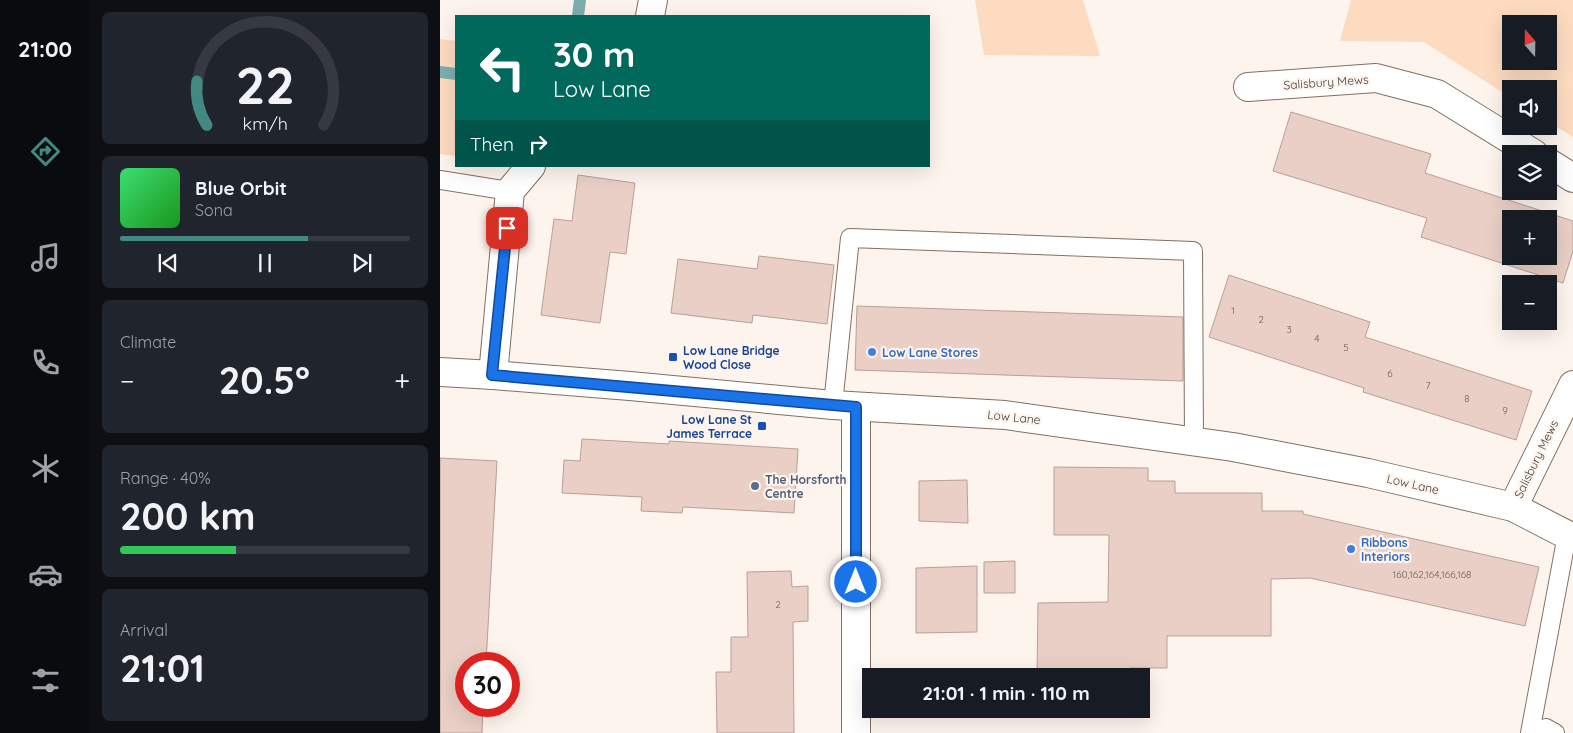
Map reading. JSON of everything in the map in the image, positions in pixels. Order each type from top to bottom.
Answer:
[{"type":"street","points":[[650,15],[653,0]]},
{"type":"street","name":"Salisbury Mews","points":[[1248,87],[1376,78],[1437,94],[1519,145]]},
{"type":"street","points":[[492,375],[510,191],[530,167]]},
{"type":"street","points":[[1557,168],[1573,178]]},
{"type":"street","name":"Low Lane","points":[[440,372],[630,386],[845,406],[1005,415],[1194,441],[1368,473],[1513,507],[1570,536]]},
{"type":"street","name":"Salisbury Mews","points":[[1513,507],[1573,385]]},
{"type":"street","points":[[845,406],[856,733]]},
{"type":"lane","points":[[440,180],[510,191]]},
{"type":"lane","points":[[845,406],[850,238],[1193,251],[1194,441]]},
{"type":"lane","points":[[1544,731],[1570,536]]},
{"type":"shaded area","points":[[975,0],[1083,0],[1100,56],[984,55]]},
{"type":"shaded area","points":[[1351,0],[1573,0],[1573,137],[1557,127],[1557,80],[1502,80],[1502,92],[1424,42],[1340,41]]},
{"type":"shaded area","points":[[440,39],[455,41],[455,156],[440,154]]},
{"type":"building","points":[[1291,112],[1431,154],[1425,173],[1502,198],[1502,200],[1508,200],[1539,210],[1502,210],[1502,263],[1421,237],[1427,218],[1273,171]]},
{"type":"building","points":[[578,175],[635,183],[626,254],[610,252],[600,323],[541,315],[554,219],[572,221]]},
{"type":"building","points":[[1557,216],[1573,221],[1573,251],[1563,283],[1557,281],[1557,275],[1538,275],[1507,265],[1557,265]]},
{"type":"building","points":[[759,256],[834,265],[827,324],[753,315],[752,323],[671,313],[678,259],[757,269]]},
{"type":"building","points":[[1229,275],[1370,322],[1365,337],[1532,391],[1516,440],[1363,392],[1364,388],[1209,337]]},
{"type":"building","points":[[857,306],[1183,317],[1183,381],[855,370]]},
{"type":"building","points":[[582,439],[669,444],[669,441],[798,449],[794,513],[683,507],[682,513],[641,511],[642,497],[562,493],[564,460],[580,461]]},
{"type":"building","points":[[440,458],[497,461],[487,652],[455,652],[455,717],[483,717],[482,733],[440,733]]},
{"type":"building","points":[[1054,467],[1148,468],[1148,481],[1175,481],[1175,493],[1262,493],[1262,511],[1303,511],[1303,514],[1539,567],[1525,626],[1310,578],[1271,579],[1271,636],[1167,636],[1167,668],[1037,668],[1038,603],[1108,602],[1109,535],[1054,535]]},
{"type":"building","points":[[967,480],[968,523],[919,521],[919,481]]},
{"type":"building","points":[[1015,561],[1015,593],[984,593],[984,562]]},
{"type":"building","points":[[977,566],[977,632],[916,633],[916,568]]},
{"type":"building","points":[[791,571],[792,587],[808,586],[808,621],[793,622],[794,733],[717,733],[716,672],[731,672],[731,637],[748,637],[747,572]]},
{"type":"waterway","points":[[578,15],[580,0]]},
{"type":"waterway","points":[[440,72],[455,74]]},
{"type":"place","name":"Low Lane Stores","points":[[872,352]]},
{"type":"place","name":"Low Lane Bridge Wood Close","points":[[673,357]]},
{"type":"place","name":"Low Lane St James Terrace","points":[[762,426]]},
{"type":"place","name":"The Horsforth Centre","points":[[755,486]]},
{"type":"place","name":"Ribbons Interiors","points":[[1351,549]]},
{"type":"route","points":[[507,228],[492,375],[856,407],[856,582]]}]
